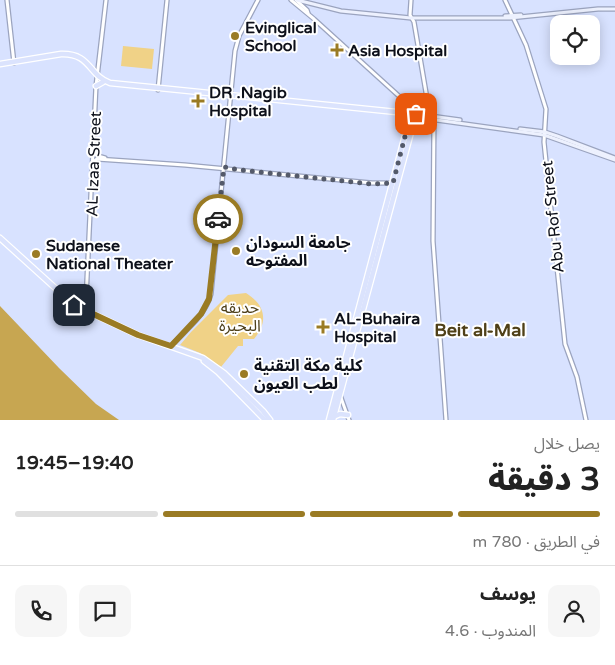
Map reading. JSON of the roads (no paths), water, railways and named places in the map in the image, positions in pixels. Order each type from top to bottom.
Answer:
[{"type":"main road","points":[[296,0],[341,11],[411,18],[512,17],[615,9]]},
{"type":"main road","points":[[308,12],[311,4]]},
{"type":"main road","points":[[0,65],[60,56],[72,57],[85,64],[103,82],[114,86],[158,89]]},
{"type":"main road","points":[[97,76],[110,83],[430,116],[544,134],[615,159]]},
{"type":"main road","points":[[96,86],[103,82]]},
{"type":"main road","points":[[413,115],[524,131]]},
{"type":"main road","points":[[332,419],[340,395],[354,334],[391,210],[394,185],[402,167],[413,115]]},
{"type":"main road","points":[[332,419],[413,115]]},
{"type":"main road","points":[[0,238],[70,302],[84,311],[138,335],[197,356],[218,368],[270,420]]},
{"type":"main road","points":[[197,356],[218,372],[265,420]]},
{"type":"main road","points":[[332,419],[340,414],[348,418]]},
{"type":"street","points":[[7,0],[14,63]]},
{"type":"street","name":"AL Izaa Street","points":[[84,311],[94,153],[96,86],[106,0]]},
{"type":"street","points":[[158,89],[167,0]]},
{"type":"street","points":[[291,0],[308,12]]},
{"type":"street","points":[[296,0],[407,104],[413,115]]},
{"type":"street","points":[[411,0],[411,18],[414,22],[430,116]]},
{"type":"street","name":"Abu Rof Street","points":[[505,0],[526,45],[546,109],[544,134],[564,340],[577,377],[586,420]]},
{"type":"street","points":[[171,346],[201,314],[209,299],[230,96],[238,38],[259,1]]},
{"type":"street","points":[[434,119],[433,235],[446,420]]},
{"type":"street","points":[[94,153],[100,157],[111,159]]},
{"type":"street","points":[[93,162],[97,159],[111,159],[213,168],[224,167],[240,170]]},
{"type":"street","points":[[224,167],[394,185]]},
{"type":"street","points":[[340,395],[348,418]]},
{"type":"place","name":"Evinglical School","points":[[235,36]]},
{"type":"place","name":"Asia Hospital","points":[[337,50]]},
{"type":"place","name":"DR .Nagib Hospital","points":[[198,101]]},
{"type":"place","name":"جامعة السودان المفتوحه","points":[[236,251]]},
{"type":"place","name":"Sudanese National Theater","points":[[36,254]]},
{"type":"place","name":"AL-Buhaira Hospital","points":[[323,327]]},
{"type":"place","name":"كلية مكة التقنية لطب العيون","points":[[244,374]]},
{"type":"district","name":"Beit al-Mal","points":[[480,330]]},
{"type":"park label","name":"حديقه البحيرة","points":[[240,316]]}]
